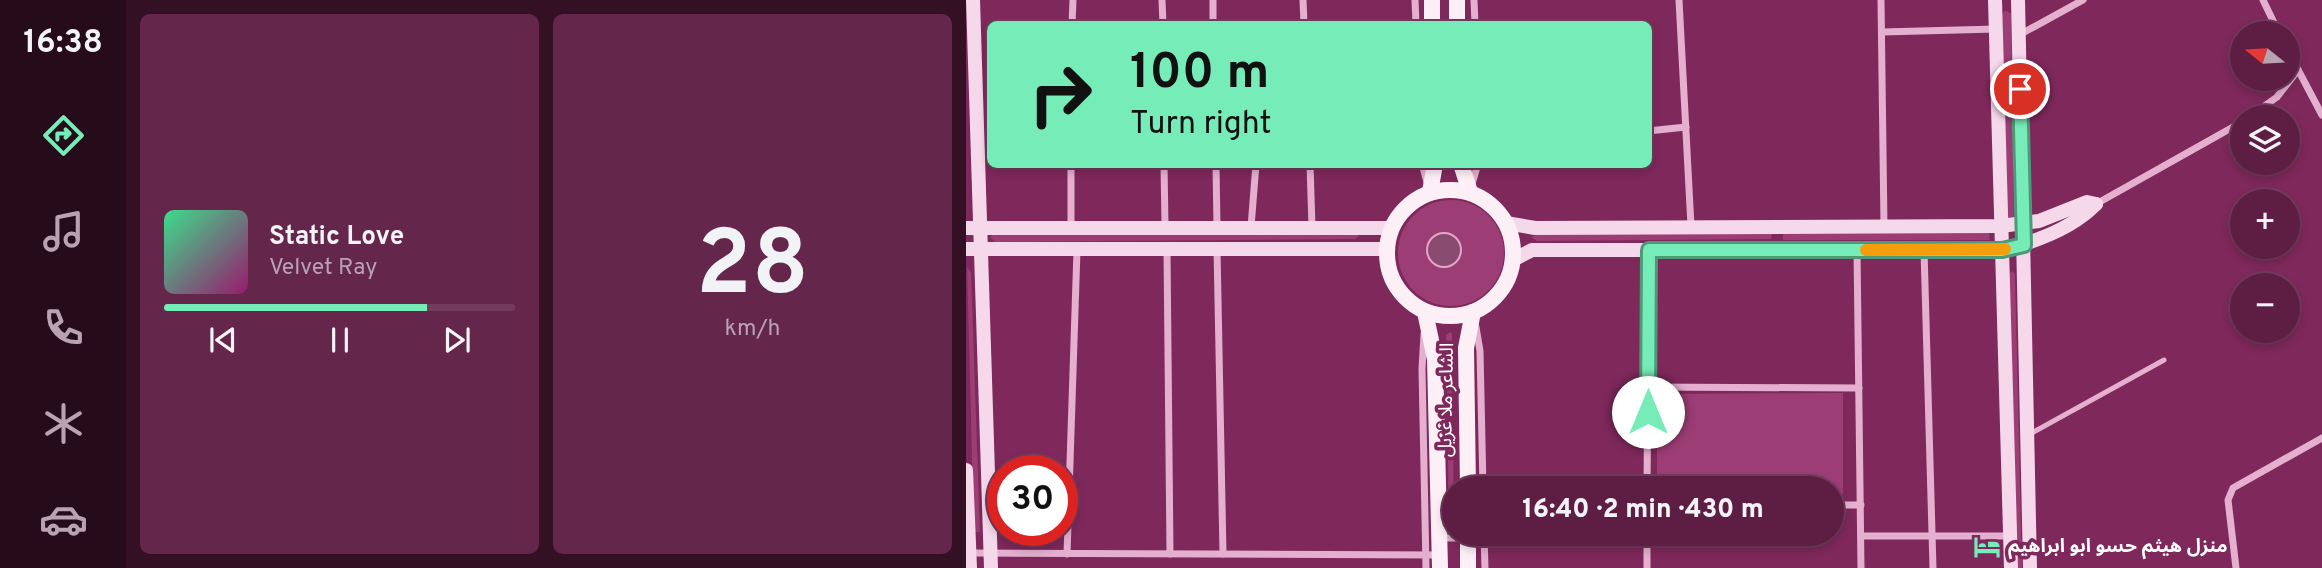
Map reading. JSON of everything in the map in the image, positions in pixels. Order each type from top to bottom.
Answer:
[{"type":"main road","points":[[973,0],[973,249],[991,561]]},
{"type":"main road","points":[[1432,0],[1432,21]]},
{"type":"main road","points":[[1457,0],[1457,21]]},
{"type":"main road","points":[[2011,568],[1995,1],[2018,0],[2030,568]]},
{"type":"main road","points":[[1430,192],[1434,168]]},
{"type":"main road","points":[[1462,168],[1470,192]]},
{"type":"main road","points":[[1430,192],[1470,192],[1491,205],[1506,223],[1513,241],[1513,260],[1500,292],[1473,313],[1456,317],[1426,312],[1412,304],[1396,286],[1387,264],[1391,228],[1407,206],[1430,192]]},
{"type":"main road","points":[[1506,223],[1535,228],[2001,226],[2039,221],[2073,205],[2087,202],[2096,204]]},
{"type":"main road","points":[[1513,260],[1532,250],[2002,250],[2024,245],[2071,223],[2096,204]]},
{"type":"main road","points":[[1777,250],[1779,226]]},
{"type":"main road","points":[[973,228],[1391,228]]},
{"type":"main road","points":[[973,249],[1387,248]]},
{"type":"main road","points":[[1426,312],[1435,359],[1439,538],[1435,559]]},
{"type":"main road","name":"الشاعر ملا غزيل","points":[[1468,476],[1466,348],[1473,313]]},
{"type":"main road","points":[[966,470],[970,561]]},
{"type":"main road","points":[[1468,568],[1473,546]]},
{"type":"street","points":[[1073,0],[1073,21]]},
{"type":"street","points":[[1163,0],[1163,21]]},
{"type":"street","points":[[1213,0],[1213,21]]},
{"type":"street","points":[[1303,0],[1304,21]]},
{"type":"street","points":[[1415,0],[1416,21]]},
{"type":"street","points":[[1474,0],[1475,21]]},
{"type":"street","points":[[1679,0],[1691,226]]},
{"type":"street","points":[[1881,0],[1884,226]]},
{"type":"street","points":[[2019,35],[2083,0]]},
{"type":"street","points":[[2263,0],[2274,21]]},
{"type":"street","points":[[1882,32],[1996,29]]},
{"type":"street","points":[[2300,74],[2322,116]]},
{"type":"street","points":[[2266,105],[2282,91]]},
{"type":"street","points":[[1652,131],[1686,127]]},
{"type":"street","points":[[2096,204],[2230,129]]},
{"type":"street","points":[[1071,168],[1071,227]]},
{"type":"street","points":[[1164,168],[1165,226]]},
{"type":"street","points":[[1216,168],[1217,227]]},
{"type":"street","points":[[1251,227],[1256,168]]},
{"type":"street","points":[[1310,168],[1312,228]]},
{"type":"street","points":[[1423,168],[1430,192]]},
{"type":"street","points":[[1470,192],[1477,168]]},
{"type":"street","points":[[1068,554],[1077,249]]},
{"type":"street","points":[[1167,249],[1170,554]]},
{"type":"street","points":[[1217,249],[1223,554]]},
{"type":"street","points":[[1647,476],[1649,250]]},
{"type":"street","points":[[1857,250],[1861,568]]},
{"type":"street","points":[[1924,250],[1933,568]]},
{"type":"street","points":[[1426,312],[1422,369],[1435,559],[1426,568]]},
{"type":"street","points":[[1473,313],[1480,351],[1483,476]]},
{"type":"street","points":[[1648,387],[1859,388]]},
{"type":"street","points":[[2236,568],[2228,500],[2233,488],[2322,438]]},
{"type":"street","points":[[1844,505],[1861,505]]},
{"type":"street","points":[[1861,536],[2010,536]]},
{"type":"street","points":[[1479,546],[1485,568]]},
{"type":"street","points":[[1647,546],[1647,568]]},
{"type":"street","points":[[970,561],[1068,554],[1223,554],[1435,559]]},
{"type":"lane","points":[[2027,435],[2164,360]]},
{"type":"shaded area","points":[[2005,10],[2011,14],[2014,219],[2007,220],[2002,15]]},
{"type":"shaded area","points":[[1451,200],[1471,204],[1488,216],[1500,233],[1504,253],[1500,273],[1488,290],[1471,302],[1451,306],[1431,302],[1414,290],[1402,273],[1398,253],[1402,233],[1414,216],[1431,204]]},
{"type":"shaded area","points":[[1772,232],[1771,239],[1537,241],[1531,237],[1539,234]]},
{"type":"shaded area","points":[[1444,233],[1456,238],[1461,250],[1456,262],[1444,267],[1432,262],[1427,250],[1432,238]]},
{"type":"shaded area","points":[[1989,233],[1990,240],[1783,240],[1783,234]]},
{"type":"shaded area","points":[[993,234],[1359,236],[1355,239],[995,242],[990,237]]},
{"type":"shaded area","points":[[967,267],[971,272],[980,532],[974,532]]},
{"type":"shaded area","points":[[2012,271],[2015,274],[2022,568],[2016,568],[2009,274]]},
{"type":"shaded area","points":[[1450,332],[1452,334],[1453,476],[1448,476],[1446,335]]},
{"type":"shaded area","points":[[1843,393],[1843,476],[1657,476],[1657,394]]},
{"type":"slow traffic","points":[[1866,250],[2005,249]]},
{"type":"place","name":"منزل هيثم حسو ابو ابراهيم","points":[[1987,547]]},
{"type":"route","points":[[1648,412],[1649,250],[2002,250],[2024,245],[2020,89]]}]
